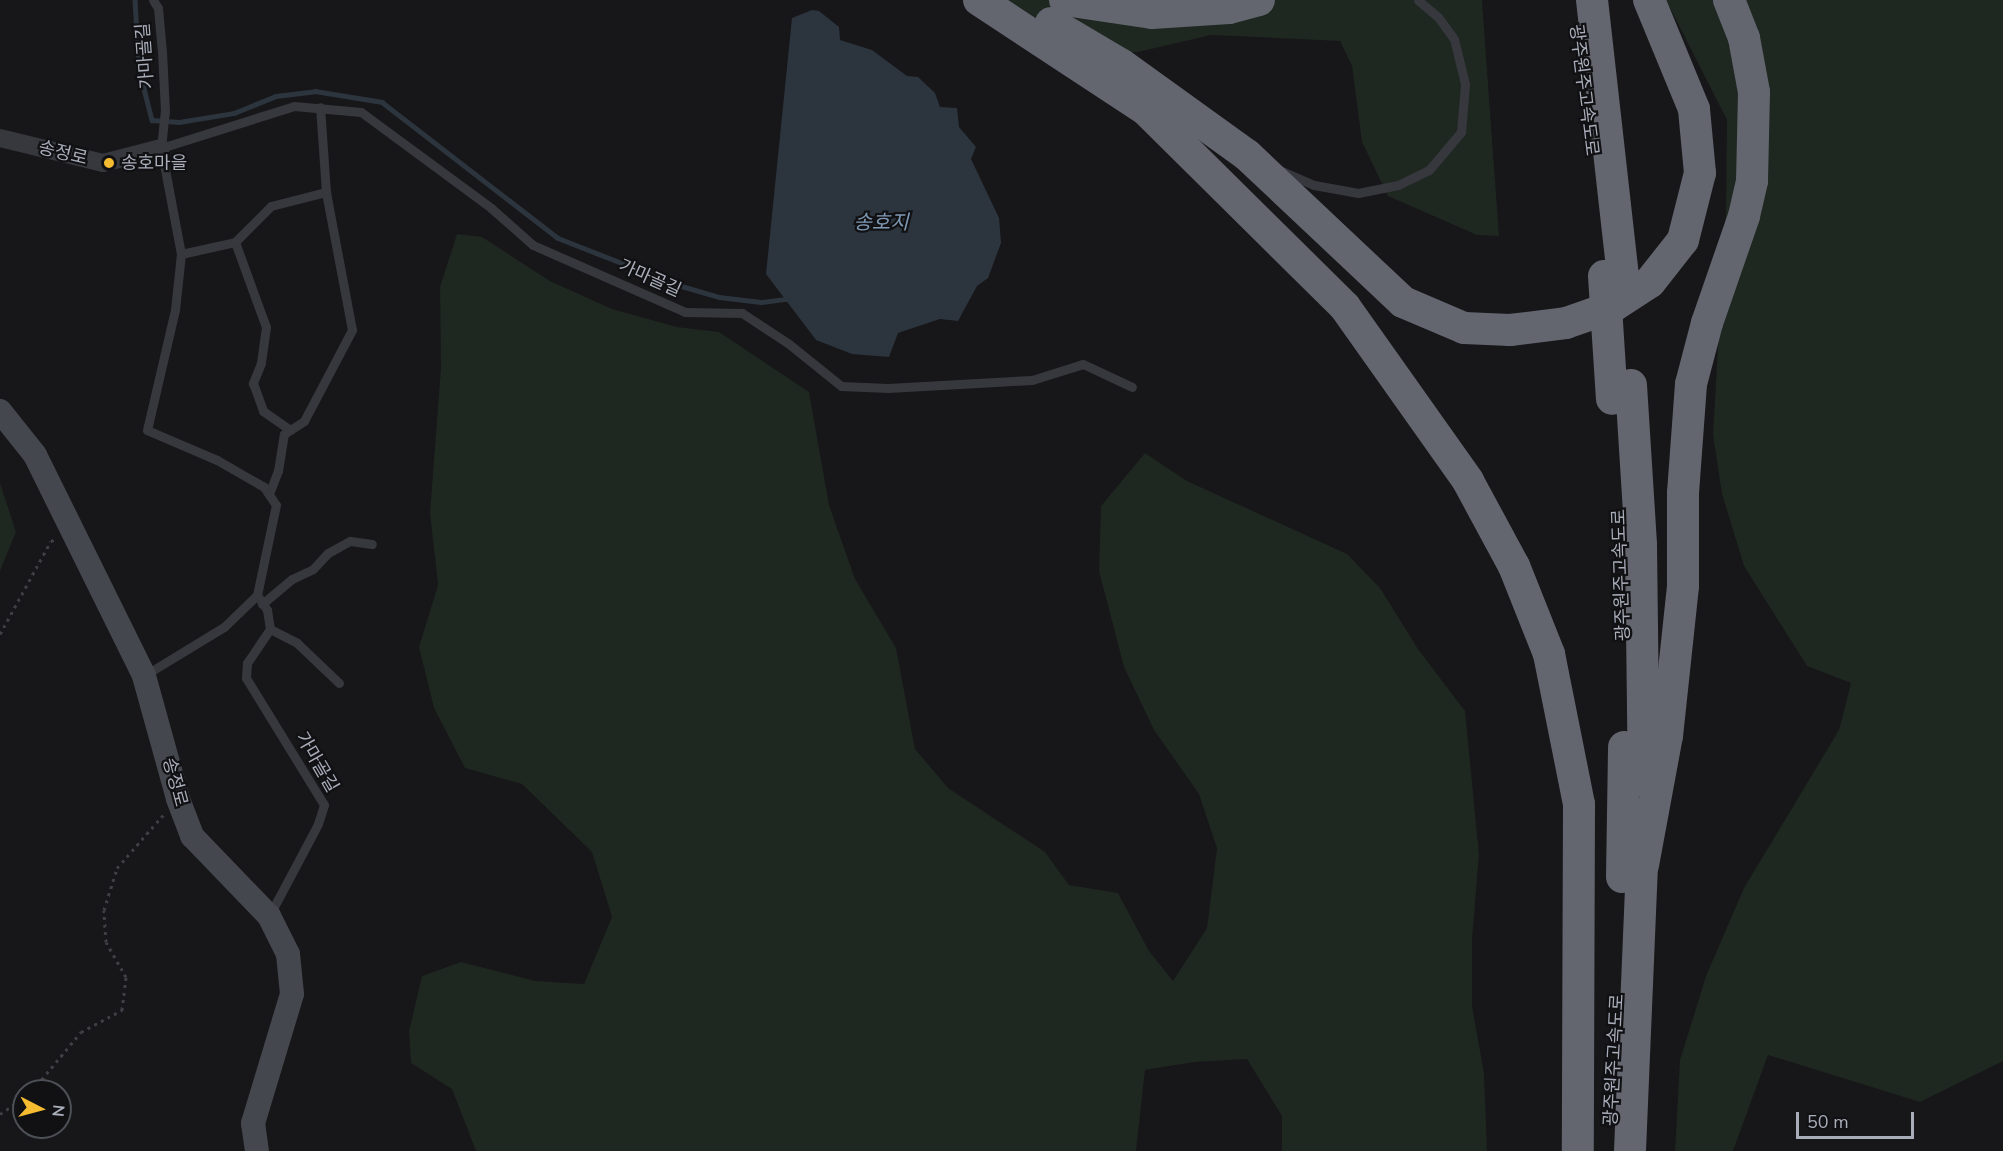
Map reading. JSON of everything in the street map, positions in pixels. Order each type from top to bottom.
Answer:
[{"type":"highway","points":[[979,0],[1145,109],[1345,307],[1468,481],[1509,557],[1549,654],[1579,804],[1578,1151]]},
{"type":"highway","points":[[998,0],[1040,16],[1122,65],[1247,155],[1395,294],[1433,317],[1464,328],[1510,330],[1566,323],[1612,307],[1650,282],[1683,240],[1700,173],[1694,109],[1649,0]]},
{"type":"highway","points":[[1065,0],[1152,13],[1229,8],[1259,0]]},
{"type":"highway","name":"광주원주고속도로","points":[[1572,0],[1614,276]]},
{"type":"highway","name":"광주원주고속도로","points":[[1592,0],[1621,392],[1644,645],[1643,865],[1630,1151]]},
{"type":"highway","points":[[1643,865],[1667,736],[1683,586],[1683,493],[1691,384],[1707,323],[1744,216],[1752,181],[1755,92],[1744,38],[1729,0]]},
{"type":"highway","name":"광주원주고속도로","points":[[1609,1151],[1622,902],[1624,716],[1621,392]]},
{"type":"street","name":"송정로","points":[[0,138],[103,163],[163,140]]},
{"type":"street","name":"송정로","points":[[0,411],[35,455],[144,676],[180,807],[192,837],[270,916],[288,954],[292,994],[254,1123],[257,1151]]},
{"type":"lane","name":"가마골길","points":[[153,0],[159,19],[165,111],[163,140],[181,255],[175,310],[147,430],[217,460],[264,487],[269,494]]},
{"type":"lane","points":[[1247,155],[1314,185],[1358,193],[1398,185],[1429,170],[1461,132],[1465,84],[1454,39],[1438,16],[1418,0]]},
{"type":"lane","name":"가마골길","points":[[163,140],[294,106],[361,112],[387,128],[532,245],[685,312],[742,314],[789,344],[841,386],[888,388],[1032,380],[1083,364],[1132,387]]},
{"type":"lane","points":[[320,107],[326,192],[352,330],[304,421],[284,434],[278,471],[269,494],[276,505],[260,599],[270,629],[297,643],[339,683]]},
{"type":"lane","points":[[181,255],[235,242],[271,206],[326,192]]},
{"type":"lane","points":[[235,242],[266,327],[261,363],[253,382],[262,411],[290,430]]},
{"type":"lane","points":[[144,676],[224,627],[260,599],[313,569],[328,553],[350,541],[372,544]]},
{"type":"lane","name":"가마골길","points":[[270,629],[247,663],[246,678],[324,805],[318,824],[270,916]]},
{"type":"path","points":[[0,634],[51,541],[73,532]]},
{"type":"path","points":[[42,1079],[81,1032],[122,1010],[126,977],[106,942],[104,910],[117,868],[161,815],[180,807]]},
{"type":"shaded area","points":[[992,0],[1482,0],[1499,236],[1477,235],[1388,196],[1362,142],[1352,66],[1340,41],[1211,35],[1138,52],[1060,52]]},
{"type":"shaded area","points":[[1666,0],[2003,0],[2003,1061],[1920,1102],[1768,1055],[1733,1151],[1675,1151],[1680,1060],[1706,976],[1744,888],[1839,730],[1851,683],[1807,666],[1744,566],[1722,494],[1713,435],[1726,210],[1727,120]]},
{"type":"shaded area","points":[[457,234],[482,237],[550,281],[612,309],[677,327],[719,332],[809,392],[829,505],[855,579],[896,648],[915,749],[948,788],[1045,852],[1069,885],[1118,893],[1149,951],[1173,981],[1207,928],[1217,848],[1199,794],[1154,730],[1124,667],[1099,571],[1101,506],[1145,453],[1187,481],[1347,554],[1380,588],[1418,649],[1465,711],[1479,854],[1472,940],[1472,1006],[1484,1073],[1487,1151],[1282,1151],[1282,1116],[1247,1059],[1194,1062],[1145,1070],[1136,1151],[476,1151],[452,1089],[411,1063],[409,1031],[422,976],[461,962],[535,981],[584,984],[612,917],[592,852],[522,784],[465,768],[434,708],[419,647],[438,585],[430,513],[441,367],[440,287]]},
{"type":"shaded area","points":[[0,483],[16,532],[0,571]]},
{"type":"water","name":"송호지","points":[[812,10],[819,11],[839,27],[840,40],[872,50],[907,76],[918,77],[935,93],[940,107],[957,108],[959,127],[976,147],[971,159],[999,218],[1001,243],[988,278],[977,286],[958,321],[940,319],[898,333],[889,357],[852,354],[816,340],[766,274],[792,18]]},
{"type":"waterway","points":[[135,0],[139,69],[152,120],[179,122],[234,113],[276,96],[315,91],[382,102],[558,238],[678,285],[719,297],[761,302],[786,299]]},
{"type":"place","name":"송호마을","points":[[109,163]]}]
